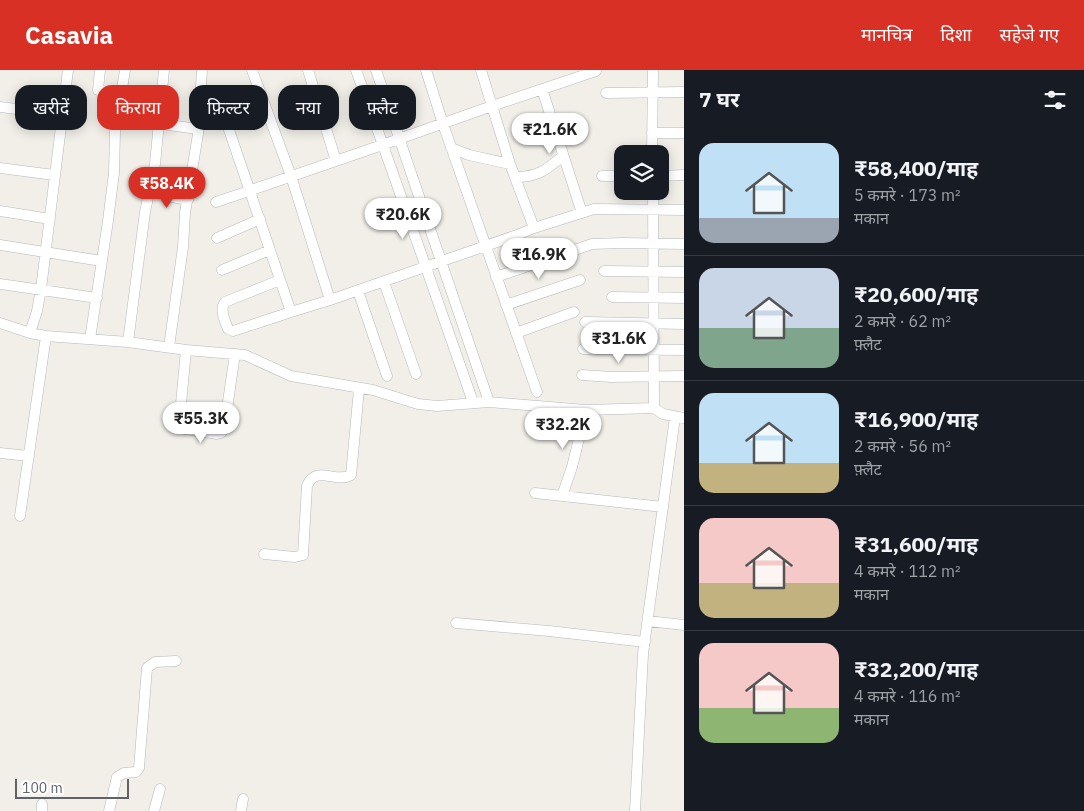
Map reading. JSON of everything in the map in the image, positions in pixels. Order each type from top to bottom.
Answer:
[{"type":"street","points":[[66,85],[68,70]]},
{"type":"street","points":[[98,85],[100,70]]},
{"type":"street","points":[[123,85],[125,70]]},
{"type":"street","points":[[162,85],[164,70]]},
{"type":"street","points":[[201,85],[202,70]]},
{"type":"street","points":[[252,70],[291,176],[330,300]]},
{"type":"street","points":[[308,70],[336,161]]},
{"type":"street","points":[[356,70],[362,85],[377,74],[489,402]]},
{"type":"street","points":[[426,70],[451,148],[537,392]]},
{"type":"street","points":[[481,70],[514,177],[534,228]]},
{"type":"street","points":[[652,145],[653,70]]},
{"type":"street","points":[[216,202],[596,71]]},
{"type":"street","points":[[542,89],[582,213]]},
{"type":"street","points":[[606,93],[684,92]]},
{"type":"street","points":[[0,107],[15,109]]},
{"type":"street","points":[[30,333],[41,290],[61,130]]},
{"type":"street","points":[[90,339],[114,173],[115,130]]},
{"type":"street","points":[[128,342],[149,190],[155,164],[157,130]]},
{"type":"street","points":[[169,347],[198,130]]},
{"type":"street","points":[[229,130],[291,312]]},
{"type":"street","points":[[378,130],[473,402]]},
{"type":"street","points":[[652,133],[684,132]]},
{"type":"street","points":[[451,148],[469,155],[510,164]]},
{"type":"street","points":[[514,177],[534,176],[563,156]]},
{"type":"street","points":[[0,168],[54,175]]},
{"type":"street","points":[[669,176],[684,175]]},
{"type":"street","points":[[602,176],[614,176]]},
{"type":"street","points":[[149,190],[164,191],[172,197],[188,200]]},
{"type":"street","points":[[653,200],[654,408]]},
{"type":"street","points":[[407,211],[422,205]]},
{"type":"street","points":[[280,280],[225,302],[222,310],[228,329],[233,332],[358,291],[534,228],[594,209],[684,210]]},
{"type":"street","points":[[0,212],[50,219]]},
{"type":"street","points":[[217,238],[260,219]]},
{"type":"street","points":[[496,277],[592,244],[684,244]]},
{"type":"street","points":[[0,245],[102,261]]},
{"type":"street","points":[[222,270],[270,250]]},
{"type":"street","points":[[604,271],[684,272]]},
{"type":"street","points":[[506,304],[580,280]]},
{"type":"street","points":[[384,282],[416,374]]},
{"type":"street","points":[[0,284],[97,298]]},
{"type":"street","points":[[358,291],[387,376]]},
{"type":"street","points":[[612,297],[684,298]]},
{"type":"street","points":[[516,333],[574,312]]},
{"type":"street","points":[[585,322],[684,324]]},
{"type":"street","points":[[0,323],[46,336],[128,342],[186,350],[245,355],[291,376],[373,390],[418,404],[437,406],[489,402],[586,410],[654,408],[663,414],[679,417],[663,507],[645,642],[635,811]]},
{"type":"street","points":[[20,516],[46,336]]},
{"type":"street","points":[[583,349],[684,350]]},
{"type":"street","points":[[186,350],[179,425],[185,429],[217,434],[222,433],[224,429],[235,354]]},
{"type":"street","points":[[582,375],[684,376]]},
{"type":"street","points":[[264,554],[295,557],[303,555],[307,486],[309,481],[314,477],[322,475],[343,477],[351,475],[359,389]]},
{"type":"street","points":[[562,496],[572,467],[586,410]]},
{"type":"street","points":[[0,453],[29,456]]},
{"type":"street","points":[[535,493],[663,507]]},
{"type":"street","points":[[648,621],[684,625]]},
{"type":"street","points":[[456,623],[645,642]]},
{"type":"street","points":[[109,811],[117,776],[136,772],[139,768],[147,668],[155,662],[176,661]]},
{"type":"street","points":[[154,811],[160,789]]},
{"type":"street","points":[[240,811],[243,799]]}]
